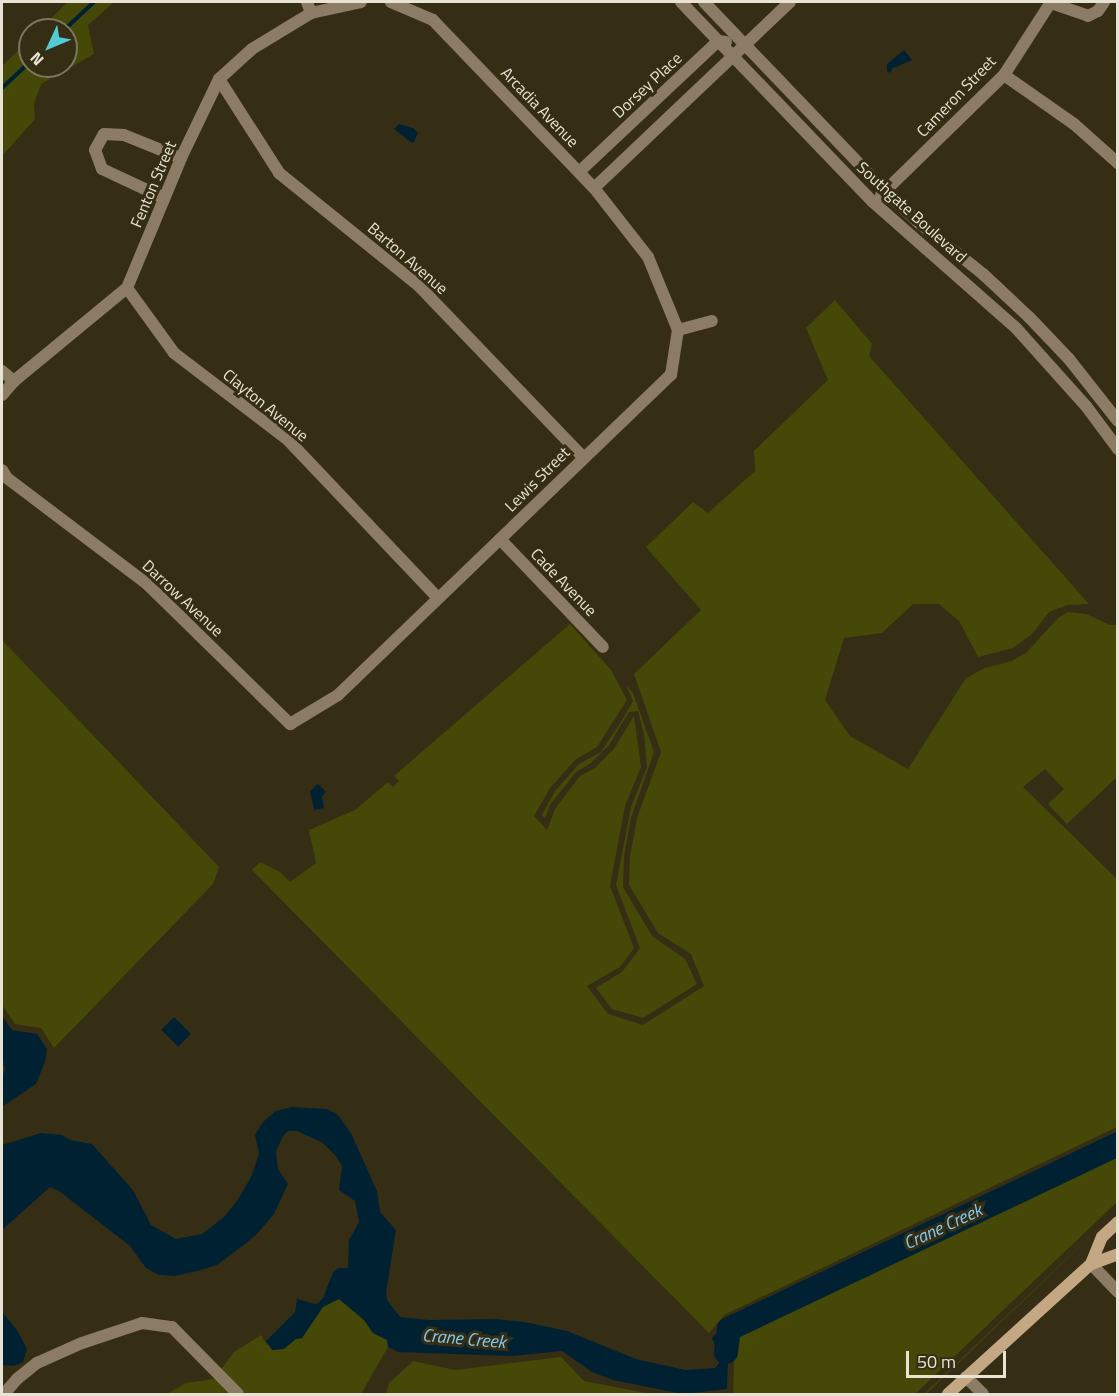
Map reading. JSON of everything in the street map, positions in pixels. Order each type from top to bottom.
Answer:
[{"type":"main road","points":[[1091,1264],[1102,1237],[1118,1222]]},
{"type":"main road","points":[[948,1395],[1091,1264],[1118,1254]]},
{"type":"street","name":"Fenton Street","points":[[2,395],[14,381],[127,288],[181,158],[219,79],[252,49],[309,7],[361,2]]},
{"type":"street","name":"Arcadia Avenue","points":[[391,2],[433,20],[594,188],[648,257],[678,330]]},
{"type":"street","name":"Southgate Boulevard","points":[[681,2],[873,202],[1016,328],[1086,406],[1118,449]]},
{"type":"street","name":"Southgate Boulevard","points":[[704,2],[885,191],[918,222],[983,274],[1029,317],[1069,359],[1118,421]]},
{"type":"street","points":[[594,188],[790,2]]},
{"type":"street","name":"Cameron Street","points":[[873,202],[1004,75],[1051,2],[1088,16],[1098,11],[1104,2]]},
{"type":"street","name":"Dorsey Place","points":[[579,172],[718,41]]},
{"type":"street","points":[[718,41],[745,45]]},
{"type":"street","points":[[1004,75],[1074,124],[1118,163]]},
{"type":"street","name":"Barton Avenue","points":[[219,79],[279,173],[419,286],[583,457]]},
{"type":"street","points":[[164,198],[102,169],[96,150],[104,134],[124,135],[181,158]]},
{"type":"street","name":"Clayton Avenue","points":[[127,288],[174,353],[288,440],[438,598]]},
{"type":"street","points":[[678,330],[712,321]]},
{"type":"street","name":"Lewis Street","points":[[338,695],[583,457],[671,375],[678,330]]},
{"type":"street","points":[[2,371],[14,381]]},
{"type":"street","name":"Darrow Avenue","points":[[2,470],[7,478],[146,583],[289,729],[338,695]]},
{"type":"street","name":"Cade Avenue","points":[[500,539],[603,647]]},
{"type":"street","points":[[1091,1264],[1118,1292]]},
{"type":"street","points":[[4,1395],[17,1379],[37,1363],[82,1343],[142,1323],[172,1327],[238,1395]]},
{"type":"street","points":[[966,1377],[983,1395]]},
{"type":"shaded area","points":[[68,2],[114,2],[88,25],[94,54],[78,63],[78,18],[51,18]]},
{"type":"shaded area","points":[[18,51],[18,78],[52,78],[41,84],[34,104],[35,119],[2,156],[2,66]]},
{"type":"shaded area","points":[[835,300],[872,344],[869,356],[1089,604],[1067,605],[1049,612],[1032,634],[1013,648],[978,657],[959,621],[939,604],[913,604],[882,633],[844,638],[825,700],[850,736],[908,769],[966,678],[985,668],[1012,661],[1026,653],[1058,618],[1068,612],[1086,614],[1110,625],[1117,625],[1117,777],[1067,824],[1048,804],[1064,789],[1045,769],[1023,787],[1117,879],[1117,1127],[724,1315],[709,1333],[252,870],[260,862],[280,872],[290,882],[316,863],[309,830],[355,810],[388,782],[393,787],[399,781],[394,776],[570,624],[611,670],[627,700],[597,747],[575,760],[550,788],[534,816],[547,830],[555,809],[580,776],[595,768],[614,749],[634,716],[641,767],[625,806],[610,886],[634,948],[620,967],[587,986],[608,1014],[643,1025],[704,986],[691,954],[658,933],[629,885],[630,857],[637,818],[661,752],[634,674],[701,610],[646,547],[693,502],[708,513],[755,471],[754,451],[828,380],[806,328]]},
{"type":"shaded area","points":[[2,640],[219,867],[213,884],[54,1048],[41,1028],[15,1024],[2,1005]]},
{"type":"shaded area","points":[[626,685],[633,693],[654,752],[631,818],[624,856],[623,887],[652,936],[685,959],[697,984],[643,1018],[612,1009],[596,988],[622,972],[640,948],[616,885],[631,807],[647,767],[644,734],[638,711],[629,712],[609,745],[591,763],[576,772],[550,805],[545,818],[542,815],[555,791],[579,764],[601,752],[622,720],[633,701]]},
{"type":"shaded area","points":[[1117,1134],[1117,1144],[1094,1159],[737,1326],[731,1318]]},
{"type":"shaded area","points":[[1117,1151],[1117,1202],[915,1394],[733,1394],[735,1337],[741,1330],[1096,1164]]},
{"type":"shaded area","points":[[1117,1211],[926,1394],[924,1394]]},
{"type":"shaded area","points":[[339,1299],[364,1320],[373,1333],[388,1340],[388,1347],[361,1394],[167,1394],[186,1383],[214,1379],[234,1352],[261,1335],[267,1345],[302,1338],[323,1306]]},
{"type":"shaded area","points":[[561,1357],[584,1381],[651,1394],[386,1394],[389,1383],[413,1361],[455,1370]]},
{"type":"water","points":[[904,50],[912,60],[893,68],[890,73],[887,71],[887,64]]},
{"type":"water","points":[[399,124],[413,128],[418,133],[414,142],[412,143],[394,129]]},
{"type":"water","points":[[318,784],[326,792],[322,796],[324,808],[314,810],[310,791]]},
{"type":"water","points":[[2,1016],[12,1030],[37,1034],[47,1049],[45,1062],[36,1084],[2,1107],[2,1076],[5,1070],[2,1056]]},
{"type":"water","points":[[174,1017],[191,1034],[178,1047],[161,1030]]},
{"type":"water","points":[[292,1107],[327,1109],[337,1114],[351,1133],[377,1191],[380,1212],[396,1230],[386,1293],[387,1300],[400,1317],[429,1320],[497,1319],[525,1322],[567,1331],[636,1359],[685,1370],[715,1368],[719,1363],[719,1356],[712,1338],[731,1318],[737,1326],[729,1337],[727,1389],[683,1394],[613,1380],[592,1372],[562,1351],[512,1356],[398,1352],[388,1347],[387,1340],[373,1333],[364,1320],[339,1299],[323,1307],[302,1338],[296,1339],[284,1349],[272,1350],[266,1341],[295,1312],[297,1299],[318,1303],[323,1298],[333,1272],[338,1268],[348,1268],[349,1240],[359,1222],[355,1201],[339,1190],[342,1166],[336,1156],[323,1143],[297,1131],[288,1131],[276,1151],[278,1169],[288,1184],[274,1214],[256,1235],[217,1265],[175,1276],[159,1275],[146,1268],[130,1246],[59,1191],[50,1187],[2,1230],[2,1145],[41,1133],[62,1135],[70,1140],[92,1144],[133,1190],[151,1225],[176,1239],[202,1234],[225,1216],[251,1177],[259,1154],[255,1135],[263,1122],[276,1111]]},
{"type":"water","points":[[2,1312],[17,1330],[27,1349],[23,1362],[14,1366],[2,1365]]},
{"type":"waterway","points":[[77,18],[94,2]]},
{"type":"waterway","points":[[2,88],[18,73]]},
{"type":"waterway","name":"Crane Creek","points":[[726,1352],[729,1329],[1118,1144]]}]
